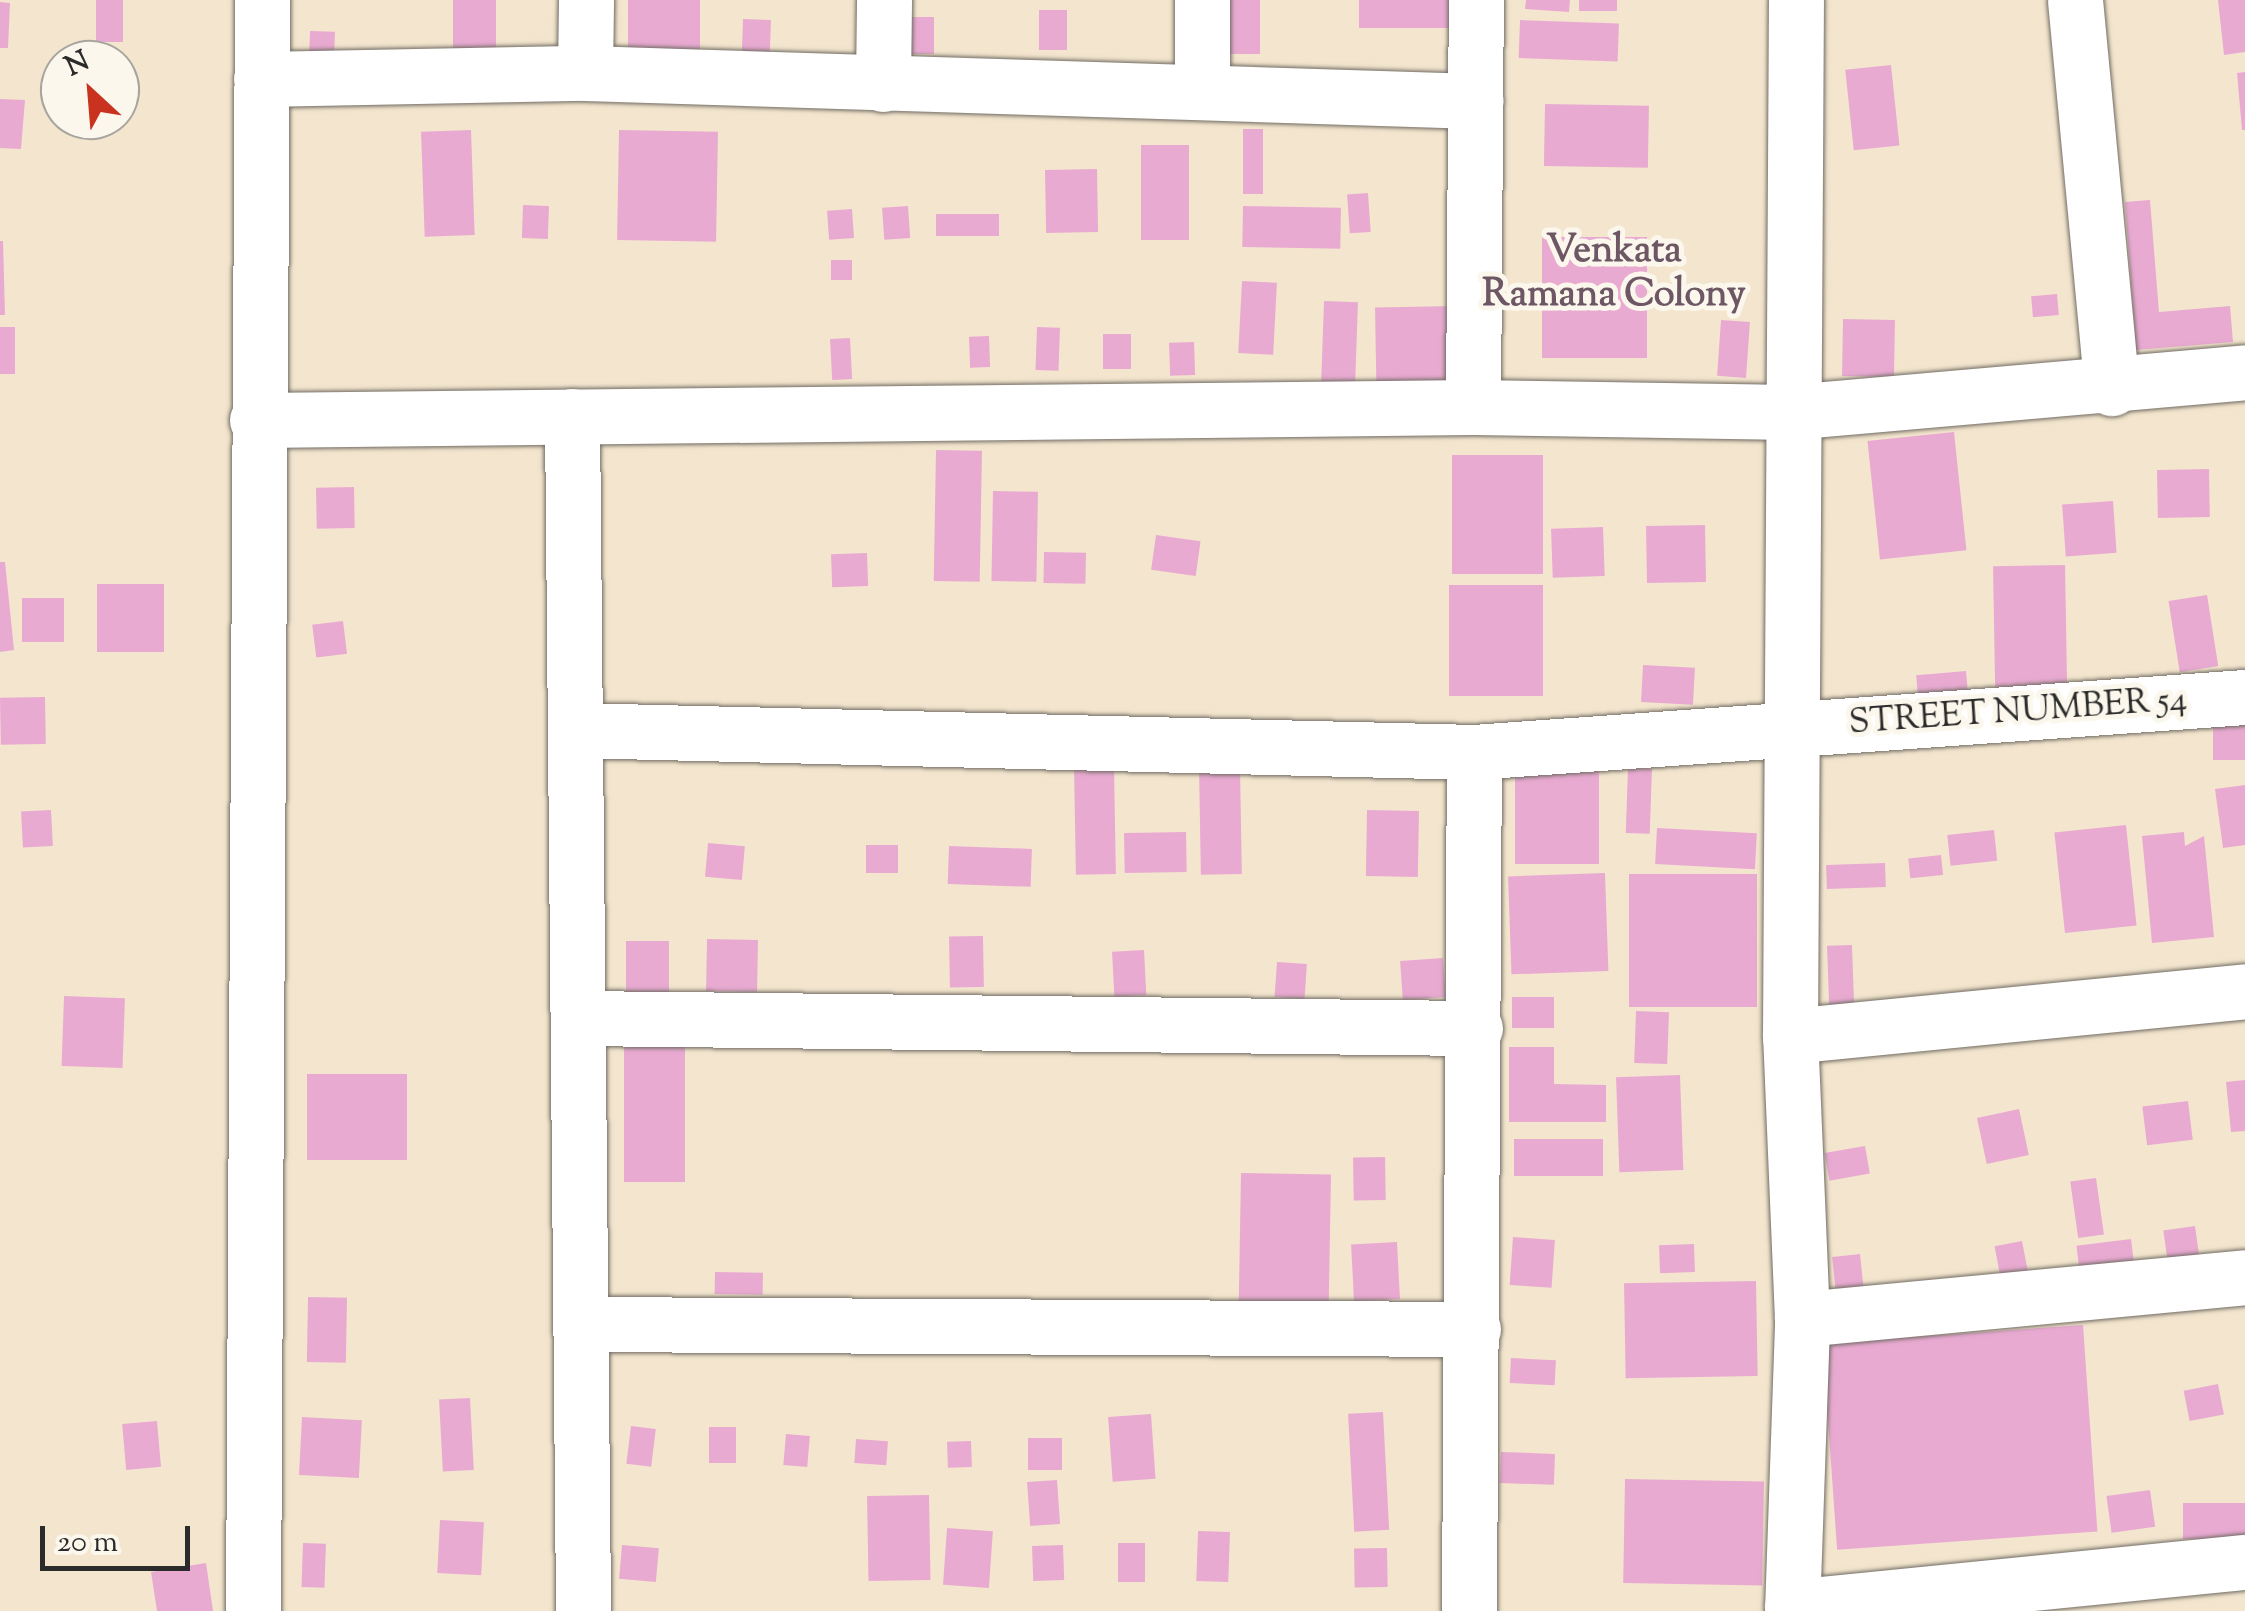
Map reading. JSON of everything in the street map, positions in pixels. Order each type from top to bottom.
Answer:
[{"type":"street","points":[[253,1611],[256,420],[262,0]]},
{"type":"street","points":[[584,73],[586,0]]},
{"type":"street","points":[[883,84],[884,0]]},
{"type":"street","points":[[1202,0],[1202,92]]},
{"type":"street","points":[[1472,407],[1476,0]]},
{"type":"street","points":[[1796,0],[1790,412],[1790,1036],[1802,1319],[1792,1609],[2245,1562]]},
{"type":"street","points":[[2075,0],[2112,388]]},
{"type":"street","points":[[262,79],[584,73],[1476,101]]},
{"type":"street","points":[[256,420],[1472,407],[1790,412],[2112,388],[2245,372]]},
{"type":"street","points":[[572,416],[583,1611]]},
{"type":"street","name":"STREET NUMBER 54","points":[[576,730],[1474,752],[2245,696]]},
{"type":"street","points":[[1469,1611],[1474,752]]},
{"type":"street","points":[[1790,1036],[2245,990]]},
{"type":"street","points":[[578,1018],[1475,1028]]},
{"type":"street","points":[[1802,1319],[2245,1277]]},
{"type":"street","points":[[581,1324],[1473,1329]]},
{"type":"building","points":[[96,0],[123,0],[123,40],[96,40]]},
{"type":"building","points":[[453,0],[496,0],[496,60],[453,60]]},
{"type":"building","points":[[628,0],[700,0],[700,50],[628,50]]},
{"type":"building","points":[[1220,0],[1260,0],[1260,54],[1220,54]]},
{"type":"building","points":[[1359,0],[1454,0],[1454,28],[1359,28]]},
{"type":"building","points":[[1526,0],[1570,0],[1569,12],[1525,9]]},
{"type":"building","points":[[1579,0],[1617,0],[1617,11],[1579,11]]},
{"type":"building","points":[[2218,0],[2245,0],[2245,52],[2224,55]]},
{"type":"building","points":[[0,2],[10,3],[8,48],[0,48]]},
{"type":"building","points":[[1039,10],[1067,10],[1067,50],[1039,50]]},
{"type":"building","points":[[909,17],[934,17],[934,54],[909,54]]},
{"type":"building","points":[[743,19],[771,20],[770,58],[742,57]]},
{"type":"building","points":[[1520,20],[1619,23],[1618,61],[1519,58]]},
{"type":"building","points":[[310,31],[335,32],[334,60],[309,59]]},
{"type":"building","points":[[1891,65],[1899,146],[1854,150],[1845,70]]},
{"type":"building","points":[[2245,72],[2245,130],[2242,130],[2237,73]]},
{"type":"building","points":[[0,99],[25,100],[21,149],[0,148]]},
{"type":"building","points":[[1545,104],[1649,106],[1648,168],[1544,166]]},
{"type":"building","points":[[1243,129],[1263,129],[1263,194],[1243,194]]},
{"type":"building","points":[[471,130],[475,235],[425,237],[421,132]]},
{"type":"building","points":[[619,130],[718,132],[716,242],[617,240]]},
{"type":"building","points":[[1141,145],[1189,145],[1189,240],[1141,240]]},
{"type":"building","points":[[1097,169],[1098,232],[1046,233],[1045,170]]},
{"type":"building","points":[[1368,193],[1371,232],[1350,233],[1347,194]]},
{"type":"building","points":[[2150,200],[2159,312],[2230,306],[2233,342],[2136,350],[2125,202]]},
{"type":"building","points":[[523,205],[549,206],[548,239],[522,238]]},
{"type":"building","points":[[908,206],[910,238],[884,240],[882,208]]},
{"type":"building","points":[[1243,206],[1341,208],[1340,249],[1242,247]]},
{"type":"building","points":[[852,209],[854,238],[829,240],[827,211]]},
{"type":"building","points":[[936,214],[999,214],[999,236],[936,236]]},
{"type":"building","points":[[1542,237],[1647,237],[1647,358],[1542,358]]},
{"type":"building","points":[[3,241],[5,315],[0,315]]},
{"type":"building","points":[[831,260],[852,260],[852,280],[831,280]]},
{"type":"building","points":[[1242,281],[1277,283],[1273,355],[1238,353]]},
{"type":"building","points":[[2057,294],[2059,315],[2033,317],[2031,296]]},
{"type":"building","points":[[1324,301],[1358,302],[1355,387],[1321,386]]},
{"type":"building","points":[[1455,306],[1456,385],[1376,386],[1375,307]]},
{"type":"building","points":[[1843,319],[1895,320],[1894,377],[1842,376]]},
{"type":"building","points":[[1721,320],[1750,322],[1746,378],[1717,376]]},
{"type":"building","points":[[0,327],[15,327],[15,374],[0,374]]},
{"type":"building","points":[[1037,327],[1060,328],[1058,371],[1035,370]]},
{"type":"building","points":[[1103,334],[1131,334],[1131,369],[1103,369]]},
{"type":"building","points":[[989,336],[990,367],[970,368],[969,337]]},
{"type":"building","points":[[850,338],[852,379],[832,380],[830,339]]},
{"type":"building","points":[[1194,342],[1195,375],[1170,376],[1169,343]]},
{"type":"building","points":[[1954,432],[1966,550],[1880,559],[1867,441]]},
{"type":"building","points":[[936,450],[982,451],[980,582],[934,581]]},
{"type":"building","points":[[1452,455],[1543,455],[1543,574],[1452,574]]},
{"type":"building","points":[[2209,469],[2210,517],[2158,518],[2157,470]]},
{"type":"building","points":[[354,487],[355,528],[317,529],[316,488]]},
{"type":"building","points":[[993,491],[1038,492],[1036,582],[991,581]]},
{"type":"building","points":[[2113,501],[2117,553],[2066,556],[2062,505]]},
{"type":"building","points":[[1705,525],[1706,582],[1647,583],[1646,526]]},
{"type":"building","points":[[1603,527],[1605,576],[1553,578],[1551,529]]},
{"type":"building","points":[[1156,535],[1201,541],[1196,576],[1151,570]]},
{"type":"building","points":[[1044,552],[1086,553],[1085,584],[1043,583]]},
{"type":"building","points":[[867,553],[868,586],[832,587],[831,554]]},
{"type":"building","points":[[0,562],[5,562],[14,650],[0,652]]},
{"type":"building","points":[[2065,565],[2067,686],[1995,687],[1993,566]]},
{"type":"building","points":[[97,584],[164,584],[164,652],[97,652]]},
{"type":"building","points":[[1449,585],[1543,585],[1543,696],[1449,696]]},
{"type":"building","points":[[2207,595],[2218,666],[2180,672],[2168,601]]},
{"type":"building","points":[[22,598],[64,598],[64,642],[22,642]]},
{"type":"building","points":[[343,621],[347,654],[316,658],[312,625]]},
{"type":"building","points":[[1643,665],[1695,668],[1693,705],[1641,702]]},
{"type":"building","points":[[1966,671],[1969,706],[1919,710],[1916,675]]},
{"type":"building","points":[[45,697],[46,744],[1,745],[0,698]]},
{"type":"building","points":[[2213,713],[2245,713],[2245,760],[2213,760]]},
{"type":"building","points":[[1114,766],[1116,874],[1076,875],[1074,767]]},
{"type":"building","points":[[1240,767],[1242,874],[1201,875],[1199,768]]},
{"type":"building","points":[[1628,768],[1652,769],[1650,834],[1626,833]]},
{"type":"building","points":[[1515,770],[1599,770],[1599,864],[1515,864]]},
{"type":"building","points":[[2245,785],[2245,845],[2223,848],[2215,789]]},
{"type":"building","points":[[51,810],[53,846],[23,848],[21,812]]},
{"type":"building","points":[[1367,810],[1419,811],[1418,877],[1366,876]]},
{"type":"building","points":[[2126,825],[2137,925],[2065,933],[2054,833]]},
{"type":"building","points":[[1657,828],[1757,833],[1755,869],[1655,864]]},
{"type":"building","points":[[1994,830],[1997,861],[1950,866],[1947,835]]},
{"type":"building","points":[[1186,832],[1187,872],[1125,873],[1124,833]]},
{"type":"building","points":[[2184,832],[2185,846],[2204,836],[2214,937],[2152,943],[2142,836]]},
{"type":"building","points":[[708,843],[745,846],[742,880],[705,877]]},
{"type":"building","points":[[866,845],[898,845],[898,873],[866,873]]},
{"type":"building","points":[[949,846],[1032,849],[1031,887],[948,884]]},
{"type":"building","points":[[1941,855],[1943,875],[1910,878],[1908,858]]},
{"type":"building","points":[[1885,863],[1886,887],[1827,889],[1826,865]]},
{"type":"building","points":[[1605,873],[1608,971],[1511,974],[1508,876]]},
{"type":"building","points":[[1629,874],[1757,874],[1757,1007],[1629,1007]]},
{"type":"building","points":[[983,936],[984,987],[950,988],[949,937]]},
{"type":"building","points":[[707,939],[758,940],[757,992],[706,991]]},
{"type":"building","points":[[626,941],[669,941],[669,997],[626,997]]},
{"type":"building","points":[[1852,945],[1854,1004],[1829,1005],[1827,946]]},
{"type":"building","points":[[1144,950],[1146,995],[1114,997],[1112,952]]},
{"type":"building","points":[[1443,958],[1446,997],[1403,1000],[1400,961]]},
{"type":"building","points":[[1277,962],[1307,964],[1304,999],[1275,997]]},
{"type":"building","points":[[64,996],[125,998],[123,1068],[62,1066]]},
{"type":"building","points":[[1512,997],[1554,997],[1554,1028],[1512,1028]]},
{"type":"building","points":[[1636,1011],[1669,1012],[1667,1064],[1634,1063]]},
{"type":"building","points":[[624,1047],[685,1047],[685,1182],[624,1182]]},
{"type":"building","points":[[1509,1047],[1554,1047],[1554,1084],[1606,1085],[1606,1122],[1509,1122]]},
{"type":"building","points":[[307,1074],[407,1074],[407,1160],[307,1160]]},
{"type":"building","points":[[1680,1075],[1683,1170],[1619,1172],[1616,1077]]},
{"type":"building","points":[[2245,1080],[2245,1131],[2231,1132],[2226,1082]]},
{"type":"building","points":[[2188,1101],[2193,1140],[2147,1145],[2142,1107]]},
{"type":"building","points":[[2019,1109],[2029,1155],[1987,1164],[1977,1118]]},
{"type":"building","points":[[1514,1139],[1603,1139],[1603,1176],[1514,1176]]},
{"type":"building","points":[[1865,1146],[1870,1174],[1829,1181],[1825,1153]]},
{"type":"building","points":[[1385,1157],[1386,1200],[1354,1201],[1353,1158]]},
{"type":"building","points":[[1241,1173],[1331,1175],[1329,1306],[1239,1304]]},
{"type":"building","points":[[2096,1178],[2104,1234],[2078,1238],[2070,1182]]},
{"type":"building","points":[[2195,1226],[2200,1262],[2168,1266],[2163,1230]]},
{"type":"building","points":[[1513,1237],[1555,1240],[1552,1288],[1510,1285]]},
{"type":"building","points":[[2131,1239],[2134,1265],[2080,1272],[2076,1246]]},
{"type":"building","points":[[2022,1241],[2028,1272],[2001,1278],[1995,1246]]},
{"type":"building","points":[[1397,1242],[1400,1299],[1354,1301],[1351,1244]]},
{"type":"building","points":[[1694,1244],[1695,1272],[1660,1273],[1659,1245]]},
{"type":"building","points":[[1860,1254],[1864,1294],[1836,1297],[1832,1257]]},
{"type":"building","points":[[715,1272],[763,1273],[763,1295],[715,1294]]},
{"type":"building","points":[[1756,1281],[1758,1376],[1626,1378],[1624,1283]]},
{"type":"building","points":[[308,1297],[347,1298],[346,1363],[307,1362]]},
{"type":"building","points":[[2083,1325],[2097,1531],[1837,1550],[1823,1343]]},
{"type":"building","points":[[1511,1358],[1556,1360],[1555,1385],[1510,1383]]},
{"type":"building","points":[[2218,1384],[2224,1414],[2190,1421],[2184,1391]]},
{"type":"building","points":[[470,1398],[474,1470],[443,1472],[439,1400]]},
{"type":"building","points":[[1383,1412],[1389,1530],[1354,1532],[1348,1414]]},
{"type":"building","points":[[1151,1414],[1156,1479],[1113,1482],[1108,1417]]},
{"type":"building","points":[[302,1417],[362,1420],[359,1478],[299,1475]]},
{"type":"building","points":[[157,1421],[161,1467],[126,1470],[122,1424]]},
{"type":"building","points":[[631,1426],[656,1429],[651,1467],[626,1464]]},
{"type":"building","points":[[709,1427],[736,1427],[736,1463],[709,1463]]},
{"type":"building","points":[[786,1434],[810,1436],[807,1467],[783,1465]]},
{"type":"building","points":[[1028,1438],[1062,1438],[1062,1470],[1028,1470]]},
{"type":"building","points":[[856,1439],[888,1441],[886,1465],[854,1463]]},
{"type":"building","points":[[971,1441],[972,1467],[948,1468],[947,1442]]},
{"type":"building","points":[[1501,1452],[1555,1454],[1554,1485],[1500,1483]]},
{"type":"building","points":[[1625,1479],[1764,1481],[1762,1585],[1623,1583]]},
{"type":"building","points":[[1057,1480],[1060,1524],[1030,1526],[1027,1482]]},
{"type":"building","points":[[2150,1490],[2155,1527],[2112,1533],[2106,1496]]},
{"type":"building","points":[[929,1495],[930,1580],[868,1581],[867,1496]]},
{"type":"building","points":[[2183,1503],[2245,1503],[2245,1539],[2183,1539]]},
{"type":"building","points":[[440,1520],[484,1522],[481,1575],[437,1573]]},
{"type":"building","points":[[947,1528],[993,1531],[989,1588],[943,1585]]},
{"type":"building","points":[[1198,1531],[1230,1532],[1228,1582],[1196,1581]]},
{"type":"building","points":[[303,1543],[326,1544],[324,1588],[301,1587]]},
{"type":"building","points":[[1118,1543],[1145,1543],[1145,1582],[1118,1582]]},
{"type":"building","points":[[622,1545],[659,1548],[656,1582],[619,1579]]},
{"type":"building","points":[[1063,1545],[1064,1580],[1033,1581],[1032,1546]]},
{"type":"building","points":[[1387,1548],[1388,1587],[1355,1588],[1354,1549]]},
{"type":"building","points":[[206,1563],[213,1611],[157,1611],[151,1572]]},
{"type":"district","name":"Venkata Ramana Colony","points":[[1614,275]]}]
